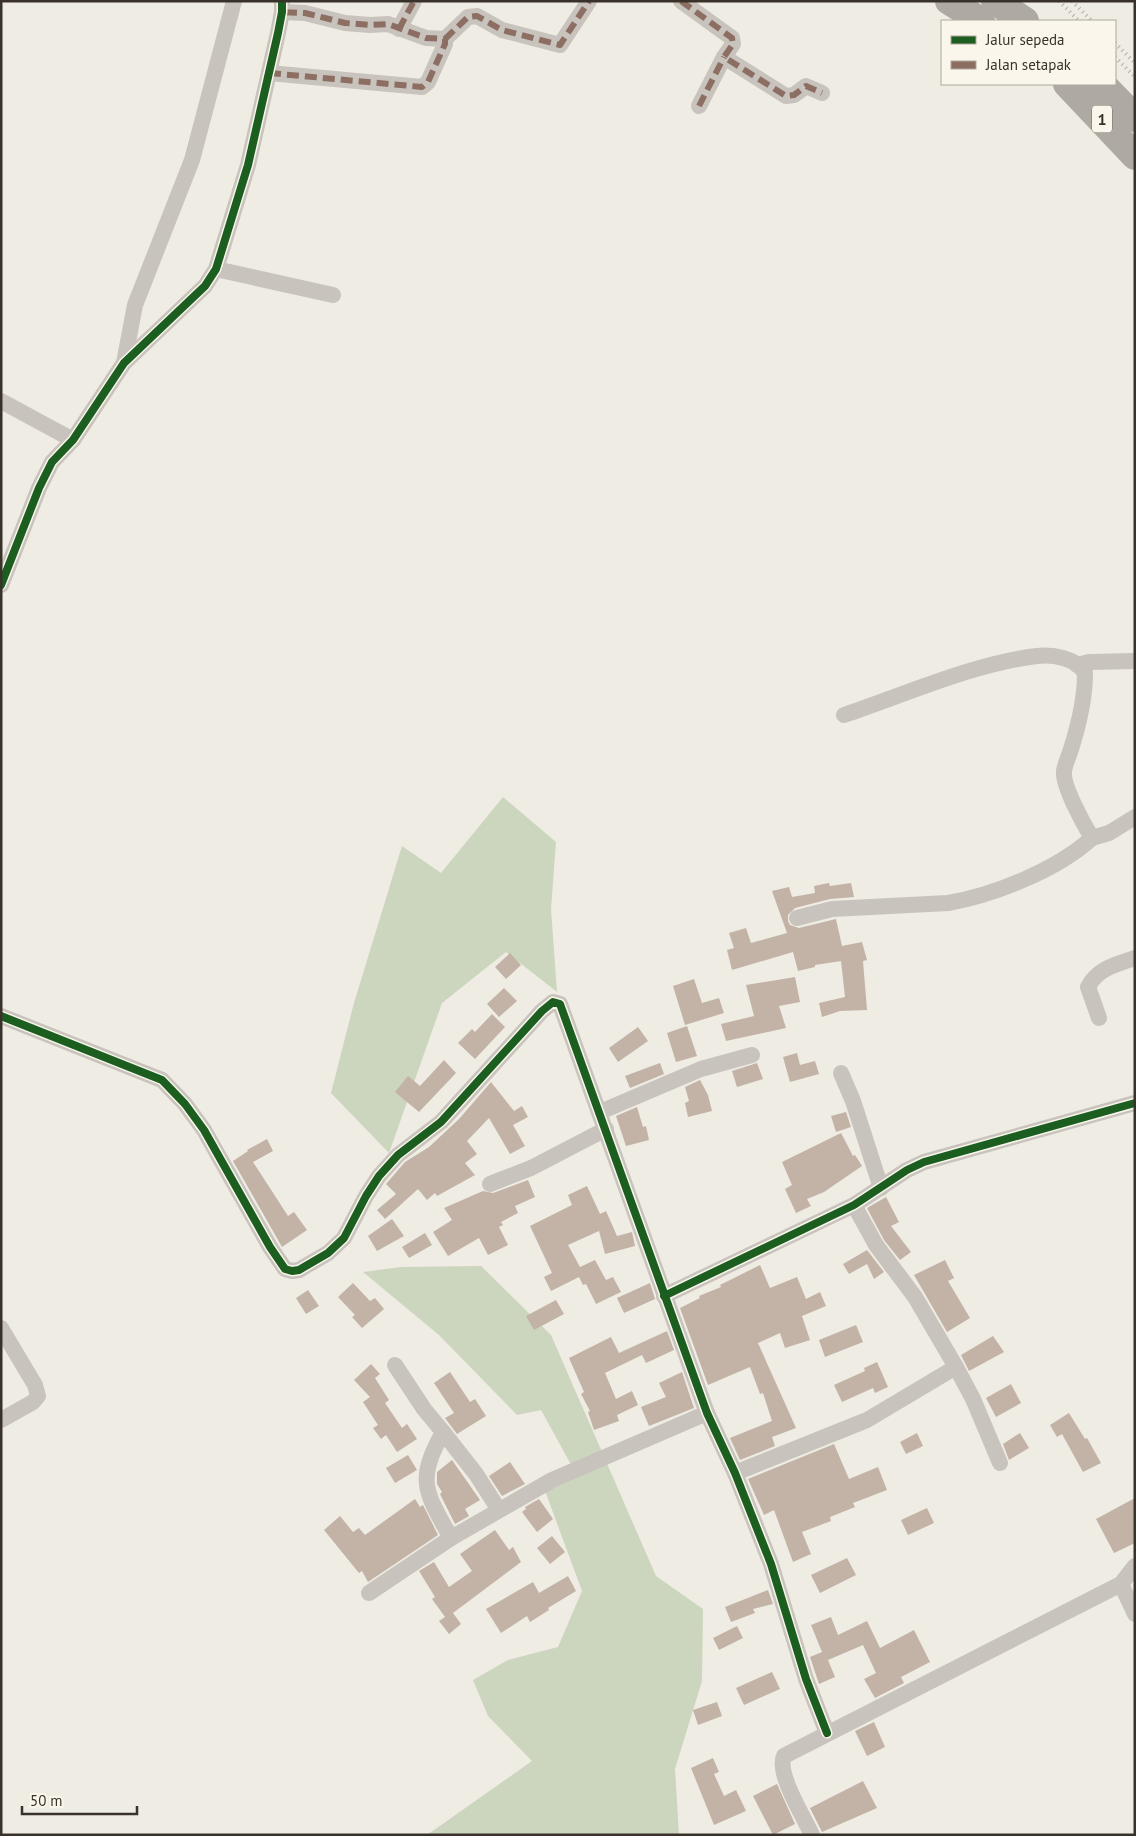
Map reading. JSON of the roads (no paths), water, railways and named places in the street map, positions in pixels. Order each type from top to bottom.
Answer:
[{"type":"highway","points":[[950,1],[979,20]]},
{"type":"highway","points":[[995,1],[1024,20]]},
{"type":"highway","name":"1","points":[[1068,85],[1135,156]]},
{"type":"highway","name":"1","points":[[1103,85],[1135,118]]},
{"type":"street","points":[[124,363],[135,305],[192,160],[234,1]]},
{"type":"street","points":[[399,29],[414,1]]},
{"type":"street","points":[[269,73],[422,87],[428,82],[445,39],[468,17],[477,16],[502,30],[560,45],[589,1]]},
{"type":"street","points":[[681,1],[732,38],[733,44],[724,57],[699,106]]},
{"type":"street","points":[[1,584],[39,488],[52,462],[73,440],[124,363],[205,286],[216,269],[248,165],[282,6],[345,23],[388,24],[426,38],[445,39]]},
{"type":"street","points":[[724,57],[786,96],[794,95],[806,86],[822,93]]},
{"type":"street","points":[[216,269],[333,295]]},
{"type":"street","points":[[1,401],[73,440]]},
{"type":"street","points":[[844,715],[984,666],[1039,656],[1067,659],[1085,673],[1085,687],[1078,726],[1064,770],[1064,780],[1092,838]]},
{"type":"street","points":[[1077,665],[1089,662],[1135,660]]},
{"type":"street","points":[[797,918],[832,909],[948,904],[966,900],[1048,869],[1080,849],[1092,838],[1109,833],[1135,817]]},
{"type":"street","points":[[1099,1018],[1088,987],[1092,979],[1103,970],[1135,958]]},
{"type":"street","points":[[1,1016],[162,1080],[185,1104],[204,1130],[270,1246],[286,1269],[292,1271],[300,1270],[328,1253],[344,1238],[379,1176],[398,1155],[441,1122],[542,1011],[553,1002],[560,1004],[707,1413],[735,1473],[742,1495],[771,1564],[806,1679],[827,1733]]},
{"type":"street","points":[[600,1112],[694,1072],[752,1055]]},
{"type":"street","points":[[841,1073],[853,1101],[881,1188]]},
{"type":"street","points":[[664,1296],[854,1205],[924,1162],[1135,1103]]},
{"type":"street","points":[[490,1184],[531,1168],[606,1129]]},
{"type":"street","points":[[854,1205],[876,1244],[915,1297],[956,1367],[973,1399],[1000,1463]]},
{"type":"street","points":[[1,1328],[35,1386],[38,1396],[33,1402],[1,1420]]},
{"type":"street","points":[[394,1365],[424,1409],[476,1474],[499,1510]]},
{"type":"street","points":[[735,1473],[867,1420],[956,1367]]},
{"type":"street","points":[[369,1593],[451,1538],[552,1480],[707,1413]]},
{"type":"street","points":[[443,1432],[430,1455],[426,1469],[427,1487],[434,1507],[451,1538]]},
{"type":"street","points":[[812,1835],[784,1774],[781,1762],[784,1756],[1003,1646],[1121,1584],[1135,1566]]},
{"type":"street","points":[[1121,1584],[1135,1614]]},
{"type":"railway","points":[[1059,1],[1078,20]]},
{"type":"railway","points":[[1072,1],[1091,20]]},
{"type":"railway","points":[[1116,44],[1135,63]]},
{"type":"railway","points":[[1116,58],[1135,77]]}]
